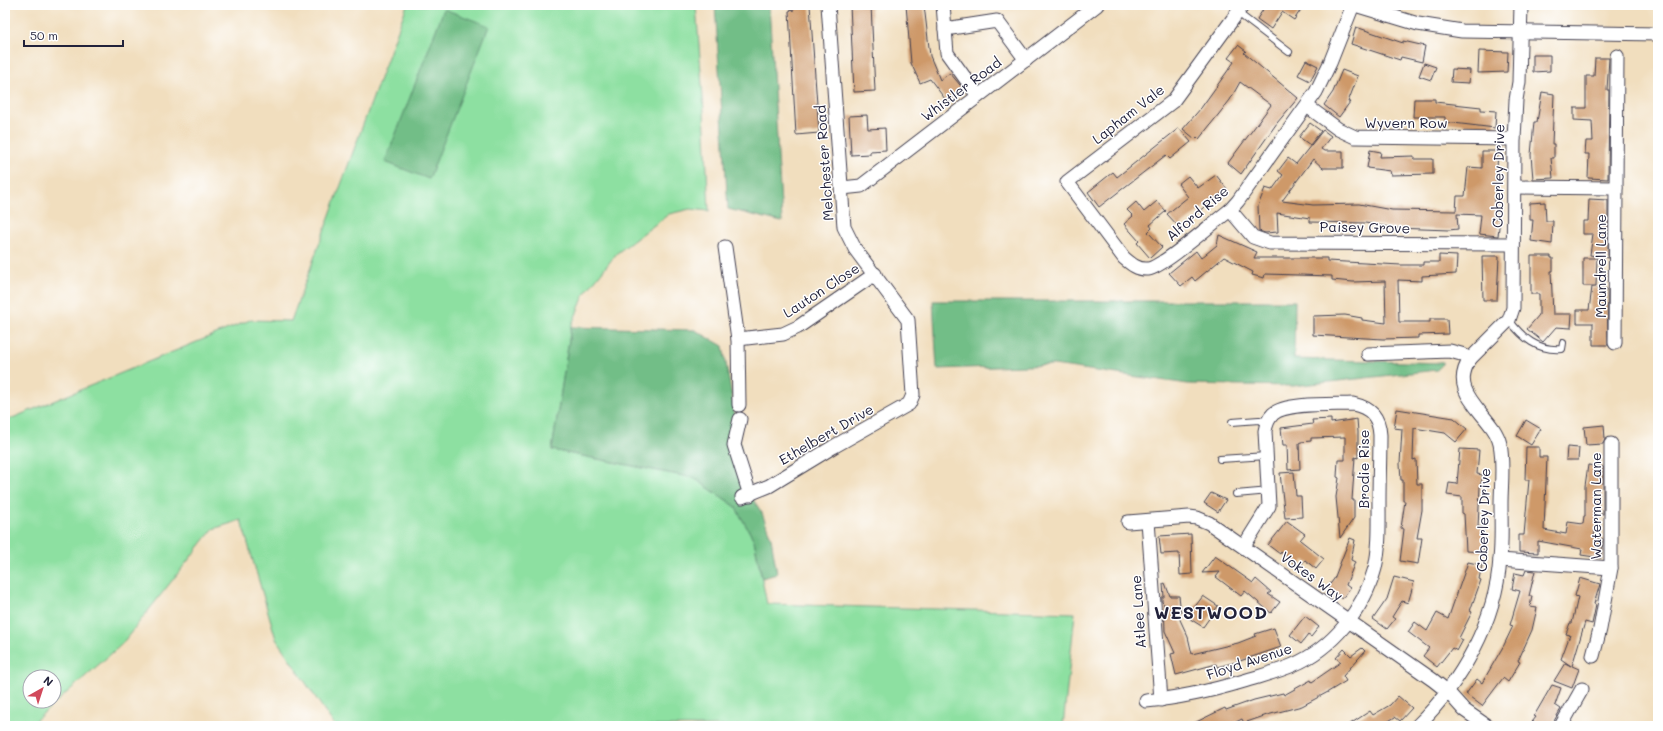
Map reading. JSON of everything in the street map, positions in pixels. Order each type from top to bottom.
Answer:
[{"type":"street","name":"Melchester Road","points":[[828,5],[844,227],[855,249],[908,320],[913,395]]},
{"type":"street","points":[[943,5],[948,53],[978,96]]},
{"type":"street","points":[[1354,5],[1418,24],[1447,29],[1521,32],[1658,34]]},
{"type":"street","name":"Alford Rise","points":[[1067,182],[1124,258],[1136,267],[1142,269],[1149,269],[1165,260],[1230,210],[1307,106],[1327,69],[1354,5]]},
{"type":"street","name":"Coberley Drive","points":[[1509,320],[1514,301],[1514,140],[1516,100],[1519,82],[1521,5]]},
{"type":"street","name":"Whistler Road","points":[[842,188],[861,186],[1097,6]]},
{"type":"street","name":"Lapham Vale","points":[[1067,182],[1173,101],[1240,9]]},
{"type":"street","points":[[945,29],[997,21],[1026,60]]},
{"type":"street","name":"Maundrell Lane","points":[[1615,343],[1617,56]]},
{"type":"street","name":"Wyvern Row","points":[[1307,106],[1338,129],[1355,137],[1514,140]]},
{"type":"street","points":[[1515,187],[1616,188]]},
{"type":"street","name":"Paisey Grove","points":[[1230,210],[1247,232],[1253,237],[1264,242],[1513,244]]},
{"type":"street","points":[[725,247],[738,339],[739,405]]},
{"type":"street","name":"Lauton Close","points":[[738,339],[782,334],[798,327],[875,274]]},
{"type":"street","points":[[1368,354],[1450,351],[1461,354],[1470,359],[1509,320]]},
{"type":"street","name":"Coberley Drive","points":[[1417,726],[1448,691],[1466,663],[1481,631],[1492,600],[1500,560],[1500,448],[1493,427],[1473,406],[1466,391],[1465,370],[1470,359]]},
{"type":"street","name":"Ethelbert Drive","points":[[740,419],[734,445],[746,496],[769,486],[833,447],[909,404],[913,395]]},
{"type":"street","name":"Brodie Rise","points":[[1267,422],[1272,414],[1282,409],[1354,404],[1367,409],[1376,418],[1379,424],[1378,550],[1371,579],[1356,610],[1348,621]]},
{"type":"street","points":[[1244,546],[1268,511],[1270,501],[1265,431],[1267,422]]},
{"type":"street","name":"Waterman Lane","points":[[1593,656],[1600,629],[1611,568],[1611,444]]},
{"type":"street","name":"Vokes Way","points":[[1128,522],[1197,518],[1209,523],[1244,546],[1448,691],[1464,710],[1487,726]]},
{"type":"street","name":"Atlee Lane","points":[[1148,521],[1161,700]]},
{"type":"street","name":"Waterman Lane","points":[[1500,560],[1611,568]]},
{"type":"street","name":"Floyd Avenue","points":[[1146,702],[1183,697],[1210,691],[1294,665],[1319,650],[1338,634],[1348,621]]},
{"type":"street","points":[[1561,726],[1582,689]]},
{"type":"lane","points":[[1240,9],[1289,52]]},
{"type":"lane","points":[[1509,320],[1518,332],[1532,344],[1553,350],[1562,349],[1563,343]]},
{"type":"lane","points":[[1232,422],[1259,420],[1267,422]]},
{"type":"lane","points":[[1220,458],[1267,456]]},
{"type":"lane","points":[[1236,494],[1270,491]]},
{"type":"green space","points":[[407,5],[696,5],[704,112],[709,211],[690,209],[669,214],[617,253],[585,293],[571,327],[552,450],[694,478],[735,506],[754,540],[767,604],[1075,613],[1063,726],[335,726],[276,639],[241,520],[213,529],[121,645],[62,697],[62,669],[22,669],[22,709],[48,709],[29,726],[5,726],[5,421],[250,320],[291,321]]},
{"type":"green space","points":[[715,5],[769,5],[782,222],[728,209]]},
{"type":"green space","points":[[444,9],[489,26],[429,179],[385,162]]},
{"type":"green space","points":[[933,301],[1295,301],[1294,359],[1444,363],[1437,370],[1293,386],[1188,384],[1054,365],[937,369]]},
{"type":"green space","points":[[571,327],[695,330],[723,346],[741,449],[743,484],[762,513],[771,538],[777,574],[762,578],[754,540],[735,506],[694,478],[552,450]]},
{"type":"building","points":[[793,5],[810,5],[819,133],[796,135],[789,11],[794,10]]},
{"type":"building","points":[[850,5],[871,5],[875,91],[854,92]]},
{"type":"building","points":[[906,5],[924,5],[930,56],[940,80],[950,73],[965,91],[948,103],[930,79],[920,83],[911,63]]},
{"type":"building","points":[[1266,5],[1304,5],[1294,20],[1282,12],[1271,29],[1257,19]]},
{"type":"building","points":[[1356,27],[1403,43],[1403,41],[1425,46],[1422,62],[1401,57],[1400,60],[1351,44]]},
{"type":"building","points":[[1238,45],[1246,51],[1244,53],[1298,98],[1277,123],[1241,174],[1228,163],[1271,105],[1240,82],[1230,100],[1199,139],[1197,137],[1195,139],[1183,129],[1201,108],[1234,62],[1228,58]]},
{"type":"building","points":[[1479,51],[1508,52],[1507,72],[1478,73]]},
{"type":"building","points":[[1533,55],[1550,55],[1550,71],[1533,72]]},
{"type":"building","points":[[1595,58],[1609,58],[1607,90],[1609,90],[1608,179],[1588,178],[1589,154],[1585,154],[1586,141],[1593,141],[1592,121],[1574,120],[1574,108],[1586,108],[1586,76],[1594,76]]},
{"type":"building","points":[[1306,60],[1318,66],[1310,81],[1298,75]]},
{"type":"building","points":[[1424,63],[1436,67],[1431,80],[1419,76]]},
{"type":"building","points":[[1452,69],[1470,70],[1469,83],[1451,82]]},
{"type":"building","points":[[1342,70],[1358,76],[1348,102],[1350,102],[1339,117],[1324,105],[1333,92]]},
{"type":"building","points":[[1542,92],[1554,94],[1552,144],[1554,144],[1554,158],[1551,158],[1553,178],[1533,179],[1531,155],[1534,122],[1537,122]]},
{"type":"building","points":[[1414,99],[1435,99],[1435,102],[1481,107],[1481,110],[1496,111],[1495,128],[1445,122],[1445,117],[1413,117]]},
{"type":"building","points":[[867,115],[868,129],[885,128],[886,150],[870,151],[870,154],[851,155],[849,116]]},
{"type":"building","points":[[1310,123],[1321,131],[1310,145],[1299,137]]},
{"type":"building","points":[[1179,128],[1191,142],[1170,159],[1166,155],[1099,207],[1088,192],[1113,172],[1117,177]]},
{"type":"building","points":[[1323,130],[1331,136],[1321,149],[1324,151],[1343,151],[1343,168],[1323,168],[1313,159],[1282,201],[1313,205],[1359,204],[1392,210],[1456,211],[1457,196],[1465,196],[1468,167],[1482,168],[1482,151],[1498,151],[1494,218],[1500,218],[1498,236],[1479,234],[1481,215],[1457,214],[1458,229],[1449,230],[1395,228],[1365,223],[1310,222],[1310,218],[1277,213],[1278,232],[1265,233],[1259,231],[1258,206],[1265,188],[1272,190],[1283,175],[1278,171],[1288,158],[1296,164]]},
{"type":"building","points":[[1370,150],[1381,152],[1380,157],[1414,156],[1414,159],[1433,159],[1433,174],[1391,175],[1390,171],[1367,168]]},
{"type":"building","points":[[1216,175],[1227,189],[1179,227],[1167,214],[1188,197],[1178,184],[1188,176],[1198,188]]},
{"type":"building","points":[[1589,199],[1608,200],[1608,258],[1590,255],[1593,234],[1583,234],[1583,221],[1588,221]]},
{"type":"building","points":[[1157,201],[1166,211],[1150,225],[1152,228],[1148,232],[1162,247],[1150,258],[1137,243],[1139,241],[1124,224],[1133,216],[1127,210],[1136,202],[1144,212]]},
{"type":"building","points":[[1545,202],[1546,221],[1553,221],[1552,244],[1531,241],[1533,220],[1530,220],[1530,203]]},
{"type":"building","points":[[1219,235],[1257,252],[1254,258],[1327,258],[1327,261],[1423,265],[1423,262],[1439,262],[1439,255],[1457,256],[1456,274],[1422,276],[1422,281],[1398,280],[1399,322],[1430,322],[1430,319],[1447,319],[1448,334],[1418,335],[1418,338],[1383,339],[1313,335],[1313,316],[1345,315],[1362,318],[1362,320],[1386,323],[1385,281],[1353,282],[1332,280],[1332,276],[1265,274],[1264,278],[1252,275],[1253,272],[1224,257],[1195,281],[1192,277],[1181,286],[1169,273],[1196,251],[1201,258],[1217,245]]},
{"type":"building","points":[[1482,256],[1499,256],[1497,300],[1483,300]]},
{"type":"building","points":[[1531,256],[1551,256],[1551,258],[1553,258],[1553,271],[1551,271],[1553,314],[1572,314],[1571,328],[1556,327],[1543,342],[1527,329],[1539,315],[1539,294],[1531,294]]},
{"type":"building","points":[[1583,258],[1597,258],[1596,286],[1583,286]]},
{"type":"building","points":[[1592,287],[1607,289],[1608,345],[1593,345],[1593,323],[1577,323],[1577,310],[1589,310]]},
{"type":"building","points":[[1397,409],[1454,418],[1467,429],[1456,442],[1445,433],[1414,428],[1413,460],[1416,459],[1417,484],[1422,484],[1422,510],[1417,538],[1422,538],[1418,564],[1400,561],[1404,529],[1401,528],[1405,501],[1403,501],[1403,480],[1401,480],[1400,464],[1402,429],[1394,428]]},
{"type":"building","points":[[1331,419],[1331,423],[1357,419],[1358,432],[1358,458],[1355,457],[1352,500],[1354,500],[1354,518],[1340,538],[1336,497],[1339,478],[1337,477],[1338,460],[1345,460],[1345,437],[1311,438],[1311,441],[1299,443],[1300,469],[1288,470],[1287,445],[1283,445],[1281,428],[1313,424],[1312,420]]},
{"type":"building","points":[[1526,420],[1541,429],[1531,445],[1517,436]]},
{"type":"building","points":[[1604,425],[1605,439],[1603,444],[1586,445],[1584,427]]},
{"type":"building","points":[[1526,447],[1539,447],[1539,457],[1547,457],[1544,530],[1566,534],[1568,522],[1583,524],[1585,516],[1585,486],[1588,465],[1603,467],[1603,514],[1597,514],[1594,537],[1603,539],[1601,558],[1581,555],[1582,549],[1538,541],[1538,553],[1519,552],[1519,535],[1524,535],[1529,480],[1525,480]]},
{"type":"building","points":[[1567,447],[1579,448],[1578,460],[1566,460]]},
{"type":"building","points":[[1460,449],[1479,450],[1477,474],[1483,475],[1480,487],[1478,527],[1483,527],[1484,552],[1466,551],[1462,497],[1447,495],[1449,483],[1457,484]]},
{"type":"building","points":[[1294,472],[1296,496],[1301,496],[1302,517],[1285,518],[1280,473]]},
{"type":"building","points":[[1211,493],[1226,500],[1218,512],[1204,503]]},
{"type":"building","points":[[1287,521],[1305,534],[1300,540],[1324,559],[1316,569],[1305,560],[1299,567],[1281,552],[1280,554],[1268,545]]},
{"type":"building","points":[[1191,534],[1192,574],[1180,575],[1179,553],[1161,554],[1159,536]]},
{"type":"building","points":[[1350,538],[1355,540],[1351,560],[1355,562],[1346,585],[1350,588],[1342,599],[1327,588],[1334,579]]},
{"type":"building","points":[[1215,556],[1253,583],[1256,579],[1271,592],[1268,594],[1280,602],[1271,613],[1245,591],[1241,596],[1216,577],[1220,572],[1202,573]]},
{"type":"building","points":[[1468,562],[1482,565],[1479,579],[1481,580],[1470,611],[1472,612],[1459,638],[1463,640],[1457,651],[1452,648],[1437,667],[1423,656],[1429,648],[1408,632],[1415,622],[1427,631],[1437,613],[1448,619]]},
{"type":"building","points":[[1526,570],[1535,571],[1529,596],[1532,596],[1530,607],[1537,608],[1532,630],[1518,661],[1520,662],[1508,682],[1503,678],[1482,706],[1466,694],[1477,679],[1482,683],[1504,645],[1513,626],[1510,625],[1520,591],[1512,589],[1515,573],[1524,575]]},
{"type":"building","points":[[1394,577],[1414,582],[1408,603],[1402,601],[1392,617],[1395,619],[1387,629],[1373,619],[1387,599]]},
{"type":"building","points":[[1580,578],[1600,584],[1594,604],[1596,605],[1592,624],[1585,622],[1572,666],[1579,669],[1572,688],[1554,681],[1565,663],[1571,666],[1561,659],[1570,635],[1566,634],[1570,623],[1572,623],[1578,597],[1575,596]]},
{"type":"building","points":[[1165,583],[1170,596],[1179,596],[1181,613],[1176,611],[1188,637],[1192,654],[1238,643],[1256,636],[1255,634],[1274,628],[1281,647],[1240,661],[1217,667],[1216,664],[1176,675],[1171,654],[1175,653],[1165,631],[1164,604],[1162,602],[1162,597],[1164,597],[1163,584]]},
{"type":"building","points":[[1203,596],[1218,606],[1203,627],[1187,617]]},
{"type":"building","points":[[1305,616],[1319,627],[1311,637],[1308,635],[1301,644],[1290,635]]},
{"type":"building","points":[[1362,648],[1365,651],[1343,676],[1346,681],[1302,706],[1267,715],[1244,723],[1242,719],[1228,726],[1188,726],[1225,708],[1226,710],[1254,700],[1283,693],[1284,695],[1311,680],[1312,682],[1341,662],[1336,658],[1344,649],[1351,656]]},
{"type":"building","points":[[1552,685],[1561,688],[1555,705],[1561,709],[1551,726],[1529,726],[1536,717],[1534,716]]},
{"type":"building","points":[[1398,696],[1412,708],[1400,721],[1395,717],[1381,726],[1347,726],[1370,711],[1373,715],[1390,705]]},
{"type":"district","name":"WESTWOOD","points":[[1211,612]]}]
